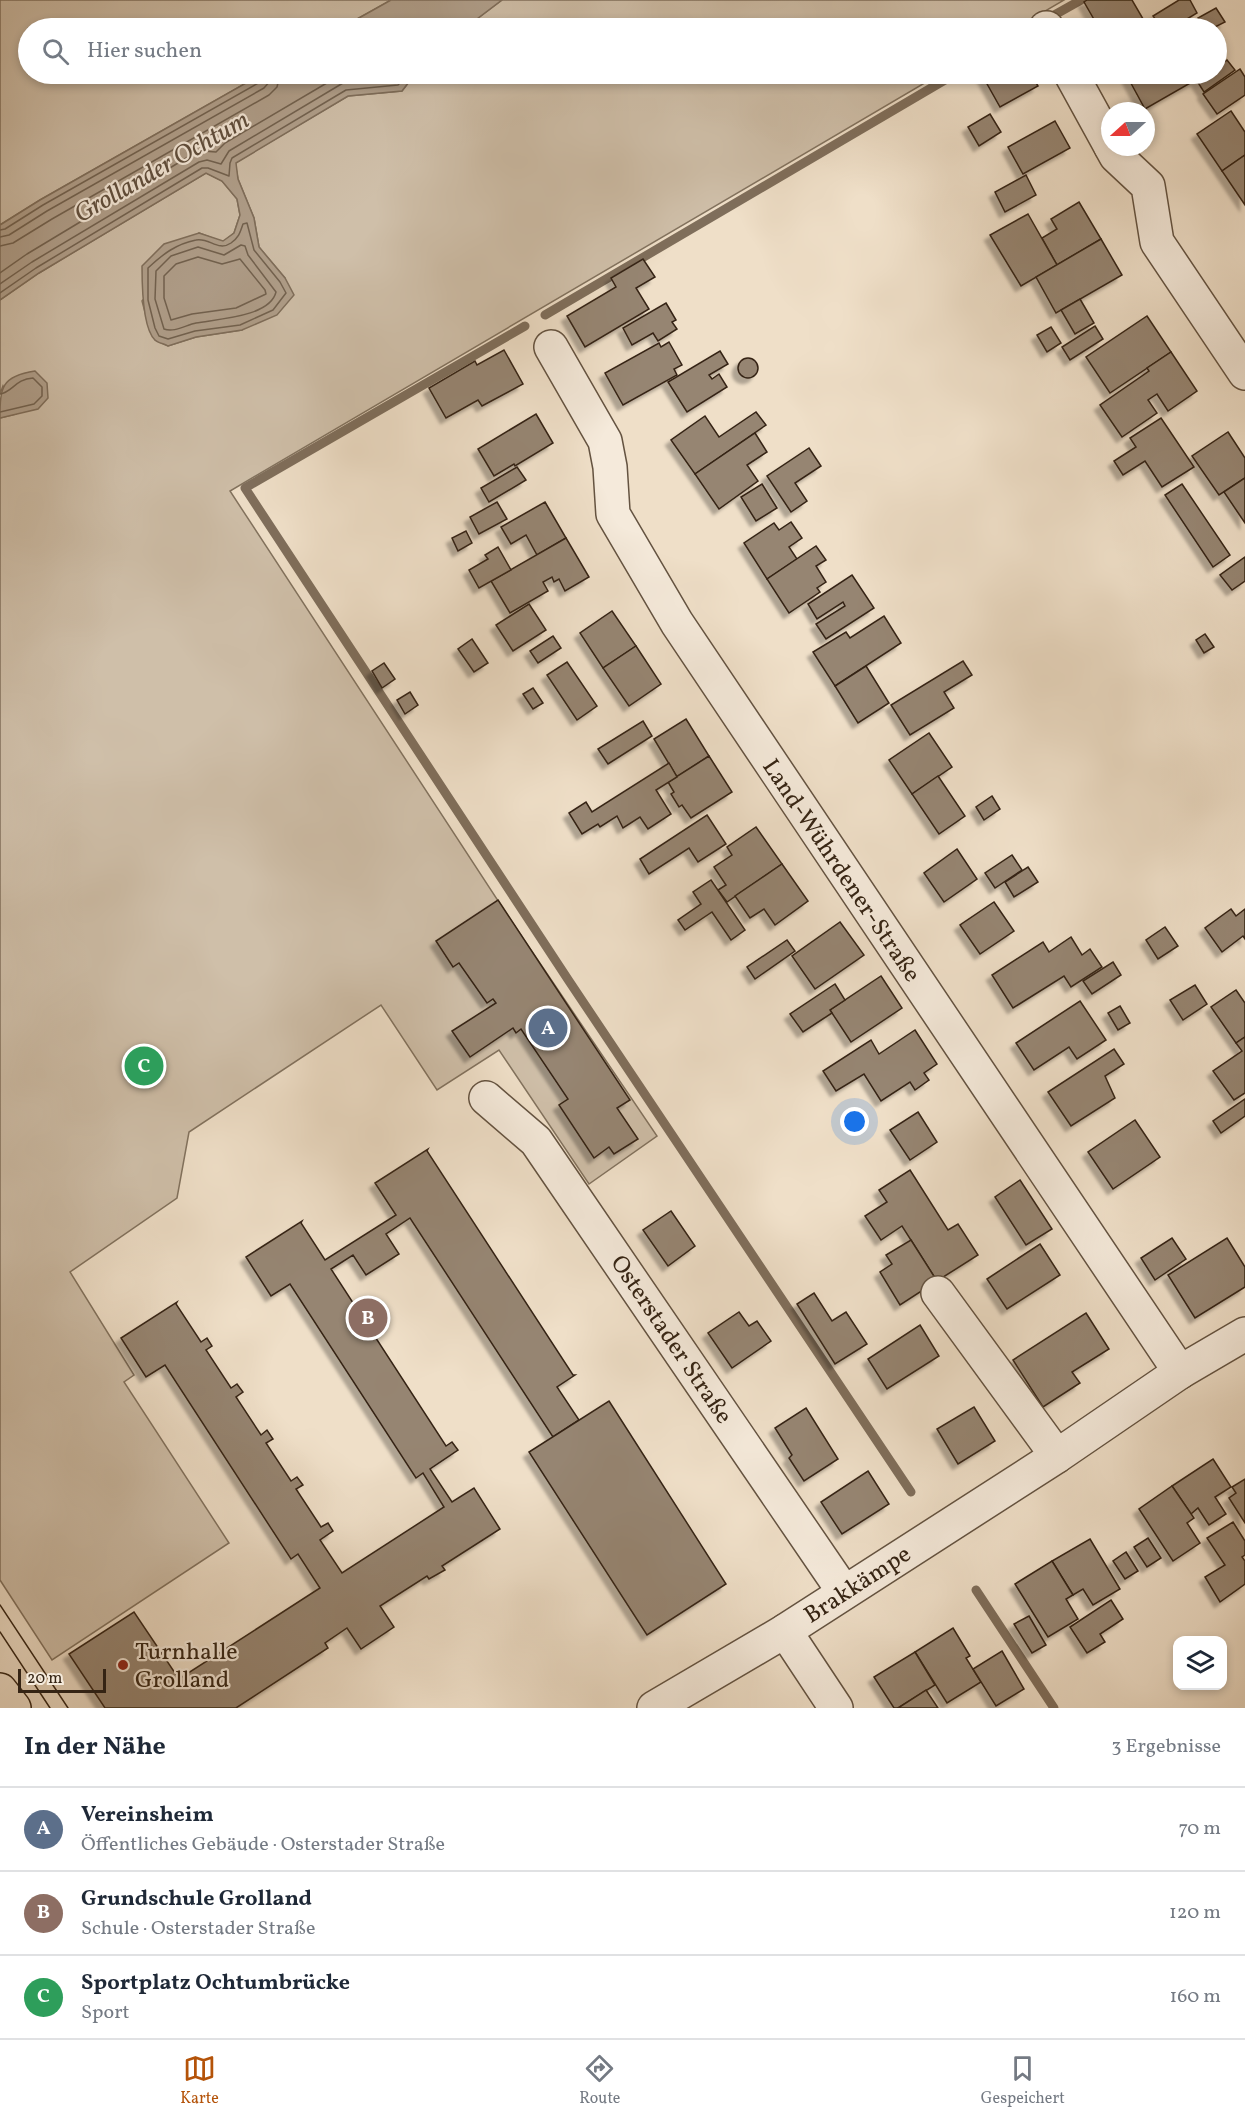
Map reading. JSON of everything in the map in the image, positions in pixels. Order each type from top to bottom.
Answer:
[{"type":"highway","points":[[0,1690],[14,1708]]},
{"type":"street","points":[[1077,84],[1101,128]]},
{"type":"street","points":[[1116,156],[1148,186],[1157,242],[1245,373]]},
{"type":"street","name":"Land-Wührdener-Straße","points":[[550,347],[605,441],[610,466],[613,514],[677,623],[1180,1372]]},
{"type":"street","name":"Osterstader Straße","points":[[486,1098],[536,1141],[844,1592]]},
{"type":"street","points":[[938,1293],[1057,1456]]},
{"type":"street","name":"Brakkämpe","points":[[654,1708],[785,1631],[1057,1456],[1180,1372],[1245,1334]]},
{"type":"street","points":[[785,1631],[836,1708]]},
{"type":"shaded area","points":[[0,0],[391,0],[359,18],[18,18],[18,84],[244,84],[0,225]]},
{"type":"shaded area","points":[[502,0],[1064,0],[1033,18],[478,18]]},
{"type":"shaded area","points":[[407,84],[923,84],[230,491],[510,919],[657,1136],[589,1184],[499,1050],[437,1090],[381,1005],[189,1132],[177,1198],[70,1272],[134,1375],[124,1382],[229,1543],[52,1660],[0,1580],[0,418],[16,414],[3,386],[0,394],[0,300],[39,273],[206,173],[222,181],[237,199],[240,215],[234,233],[223,242],[199,233],[142,301],[150,331],[155,340],[168,346],[196,337],[242,330],[285,278],[259,247],[254,218],[238,179],[235,163],[348,96],[402,91]]},
{"type":"water","points":[[391,0],[502,0],[478,18],[359,18]]},
{"type":"water","name":"Grollander Ochtum","points":[[244,84],[407,84],[402,91],[348,96],[236,163],[238,179],[254,218],[259,247],[285,278],[294,295],[277,315],[242,330],[196,337],[168,346],[156,341],[147,326],[145,316],[142,266],[164,244],[199,233],[223,241],[234,233],[240,215],[237,199],[222,181],[206,173],[39,273],[0,300],[0,225]]},
{"type":"water","points":[[35,371],[47,383],[48,398],[38,409],[0,418],[2,391],[5,385],[15,376]]},
{"type":"building","points":[[1087,0],[1132,0],[1142,18],[1093,18],[1084,2]]},
{"type":"building","points":[[1179,0],[1190,0],[1197,13],[1189,18],[1154,18],[1153,16]]},
{"type":"building","points":[[1216,8],[1222,18],[1198,18]]},
{"type":"building","points":[[1227,60],[1235,70],[1227,76]]},
{"type":"building","points":[[1240,69],[1245,77],[1245,95],[1217,114],[1203,94],[1218,84],[1227,84],[1227,78]]},
{"type":"building","points":[[987,84],[1037,84],[1038,86],[1000,107]]},
{"type":"building","points":[[1131,84],[1189,84],[1155,103],[1141,102]]},
{"type":"building","points":[[1199,84],[1215,84],[1204,92]]},
{"type":"building","points":[[1231,111],[1245,132],[1245,155],[1222,171],[1197,134]]},
{"type":"building","points":[[990,114],[1001,132],[979,146],[968,127]]},
{"type":"building","points":[[1055,121],[1070,148],[1023,174],[1008,147]]},
{"type":"building","points":[[1245,155],[1245,205],[1222,171]]},
{"type":"building","points":[[1026,175],[1036,195],[1005,212],[995,192]]},
{"type":"building","points":[[1079,202],[1101,239],[1057,265],[1042,238],[1057,229],[1051,219]]},
{"type":"building","points":[[1028,214],[1057,265],[1021,286],[990,235]]},
{"type":"building","points":[[1101,239],[1122,275],[1056,313],[1036,277]]},
{"type":"building","points":[[643,259],[655,277],[636,288],[649,309],[585,347],[567,316],[616,287],[611,278]]},
{"type":"building","points":[[1080,299],[1094,323],[1075,334],[1061,310]]},
{"type":"building","points":[[666,303],[676,320],[672,322],[677,329],[658,341],[653,333],[632,345],[623,328]]},
{"type":"building","points":[[1147,316],[1171,352],[1110,393],[1086,357]]},
{"type":"building","points":[[1095,326],[1103,339],[1070,360],[1062,347]]},
{"type":"building","points":[[1051,327],[1061,343],[1047,352],[1037,335]]},
{"type":"building","points":[[669,342],[682,365],[674,369],[677,375],[623,405],[605,373],[659,343],[661,347]]},
{"type":"building","points":[[504,350],[523,384],[482,406],[478,400],[446,418],[429,388],[475,361],[477,365]]},
{"type":"building","points":[[720,351],[728,364],[709,375],[712,379],[719,374],[727,387],[687,412],[668,382]]},
{"type":"building","points":[[1171,352],[1197,391],[1168,411],[1157,394],[1148,400],[1157,413],[1122,437],[1100,405],[1149,371],[1147,368]]},
{"type":"building","points":[[748,358],[755,361],[758,368],[755,375],[748,378],[741,375],[738,368],[741,361]]},
{"type":"building","points":[[756,412],[766,425],[695,474],[671,440],[705,416],[719,437]]},
{"type":"building","points":[[536,414],[553,443],[494,476],[478,449]]},
{"type":"building","points":[[1161,418],[1194,467],[1162,487],[1145,461],[1123,475],[1114,461],[1136,447],[1130,438]]},
{"type":"building","points":[[1228,432],[1245,458],[1245,478],[1219,495],[1192,456]]},
{"type":"building","points":[[755,433],[767,452],[747,465],[758,481],[719,509],[695,474]]},
{"type":"building","points":[[809,448],[821,466],[795,483],[807,501],[791,512],[767,476]]},
{"type":"building","points":[[517,467],[526,480],[489,502],[481,488]]},
{"type":"building","points":[[1245,478],[1245,523],[1224,492]]},
{"type":"building","points":[[762,484],[777,508],[756,521],[741,497]]},
{"type":"building","points":[[1182,484],[1230,555],[1213,567],[1165,495]]},
{"type":"building","points":[[497,502],[507,519],[479,534],[470,517]]},
{"type":"building","points":[[545,502],[566,538],[537,555],[526,535],[511,544],[501,527]]},
{"type":"building","points":[[791,522],[802,538],[789,547],[797,559],[767,579],[744,543],[774,523],[779,530]]},
{"type":"building","points":[[466,531],[472,543],[458,551],[452,538]]},
{"type":"building","points":[[566,538],[589,577],[565,591],[559,579],[554,582],[552,577],[543,582],[548,591],[510,613],[491,581]]},
{"type":"building","points":[[816,546],[826,560],[816,566],[826,582],[817,588],[820,592],[789,613],[767,579]]},
{"type":"building","points":[[498,547],[511,570],[479,588],[469,570],[488,559],[485,555]]},
{"type":"building","points":[[1245,557],[1245,581],[1232,590],[1220,575]]},
{"type":"building","points":[[852,575],[874,608],[826,639],[816,624],[845,606],[843,602],[817,619],[808,604]]},
{"type":"building","points":[[529,604],[546,630],[513,651],[496,625]]},
{"type":"building","points":[[612,611],[636,646],[603,668],[580,633]]},
{"type":"building","points":[[884,616],[901,643],[835,686],[813,652],[846,632],[850,638]]},
{"type":"building","points":[[1205,634],[1214,647],[1204,653],[1196,640]]},
{"type":"building","points":[[553,636],[561,648],[538,663],[530,651]]},
{"type":"building","points":[[472,639],[488,663],[474,672],[458,649]]},
{"type":"building","points":[[636,646],[661,684],[629,706],[603,668]]},
{"type":"building","points":[[963,661],[972,675],[944,692],[954,708],[910,735],[891,705]]},
{"type":"building","points":[[567,662],[597,706],[577,720],[547,675]]},
{"type":"building","points":[[384,663],[395,679],[382,688],[372,671]]},
{"type":"building","points":[[866,666],[889,703],[858,723],[835,686]]},
{"type":"building","points":[[533,688],[543,703],[533,709],[523,694]]},
{"type":"building","points":[[410,692],[418,705],[405,714],[397,700]]},
{"type":"building","points":[[686,719],[709,756],[677,777],[654,739]]},
{"type":"building","points":[[643,721],[652,736],[608,764],[598,749]]},
{"type":"building","points":[[929,733],[952,767],[912,794],[889,760]]},
{"type":"building","points":[[709,756],[732,792],[691,818],[682,805],[679,807],[671,794],[674,792],[668,782]]},
{"type":"building","points":[[669,763],[677,777],[656,790],[671,814],[648,829],[640,817],[623,828],[617,816],[600,827],[598,824],[582,834],[569,813],[586,802],[592,812]]},
{"type":"building","points":[[938,776],[965,816],[939,834],[912,794]]},
{"type":"building","points":[[992,796],[1000,809],[984,820],[976,807]]},
{"type":"building","points":[[707,815],[726,844],[698,862],[689,848],[649,874],[640,859]]},
{"type":"building","points":[[756,827],[782,864],[727,902],[718,890],[726,885],[714,867],[732,855],[727,847]]},
{"type":"building","points":[[957,849],[977,879],[944,902],[924,873]]},
{"type":"building","points":[[1012,855],[1022,870],[995,888],[985,873]]},
{"type":"building","points":[[782,864],[808,901],[775,925],[764,909],[750,918],[735,896]]},
{"type":"building","points":[[1028,867],[1038,882],[1014,897],[1005,882]]},
{"type":"building","points":[[711,880],[745,930],[731,940],[712,912],[685,930],[678,920],[701,904],[693,892]]},
{"type":"building","points":[[498,900],[630,1100],[617,1108],[638,1139],[614,1154],[609,1147],[594,1158],[559,1105],[568,1099],[521,1029],[516,1033],[513,1028],[470,1057],[452,1031],[496,1003],[493,999],[487,1003],[459,963],[453,967],[436,941]]},
{"type":"building","points":[[994,902],[1014,931],[980,954],[960,925]]},
{"type":"building","points":[[1231,909],[1236,916],[1245,909],[1245,939],[1243,936],[1222,952],[1205,928]]},
{"type":"building","points":[[840,922],[864,955],[815,989],[792,956]]},
{"type":"building","points":[[1165,927],[1178,946],[1158,959],[1146,940]]},
{"type":"building","points":[[1071,937],[1082,955],[1090,949],[1102,967],[1071,987],[1064,976],[1013,1008],[992,975],[1043,942],[1049,952]]},
{"type":"building","points":[[787,940],[795,951],[755,979],[747,967]]},
{"type":"building","points":[[1113,962],[1121,975],[1092,994],[1083,981]]},
{"type":"building","points":[[881,976],[902,1008],[851,1042],[830,1010]]},
{"type":"building","points":[[835,984],[845,1000],[830,1010],[832,1013],[803,1032],[790,1014]]},
{"type":"building","points":[[1195,985],[1207,1004],[1183,1020],[1170,1000]]},
{"type":"building","points":[[1236,990],[1245,1003],[1245,1037],[1236,1043],[1211,1007]]},
{"type":"building","points":[[1080,1001],[1106,1040],[1077,1059],[1069,1047],[1034,1070],[1016,1043]]},
{"type":"building","points":[[1120,1006],[1130,1023],[1118,1030],[1108,1013]]},
{"type":"building","points":[[915,1030],[937,1064],[924,1073],[929,1080],[915,1090],[910,1082],[881,1101],[864,1074],[836,1091],[823,1071],[871,1040],[879,1054]]},
{"type":"building","points":[[1245,1037],[1245,1093],[1234,1100],[1213,1071],[1242,1051],[1236,1043]]},
{"type":"building","points":[[1114,1049],[1124,1064],[1105,1076],[1115,1098],[1071,1126],[1048,1092]]},
{"type":"building","points":[[1245,1099],[1245,1116],[1221,1133],[1213,1121]]},
{"type":"building","points":[[918,1112],[937,1142],[910,1160],[890,1130]]},
{"type":"building","points":[[1135,1120],[1160,1157],[1113,1189],[1088,1152]]},
{"type":"building","points":[[428,1149],[427,1151],[575,1375],[557,1387],[579,1420],[553,1437],[410,1218],[386,1234],[399,1254],[366,1275],[353,1255],[331,1269],[446,1446],[452,1442],[458,1450],[430,1469],[452,1502],[474,1488],[500,1529],[442,1566],[445,1570],[429,1579],[427,1576],[380,1606],[394,1627],[361,1649],[347,1628],[325,1643],[328,1648],[236,1708],[105,1708],[69,1654],[134,1612],[179,1679],[320,1588],[298,1554],[291,1559],[165,1365],[146,1377],[121,1338],[177,1302],[176,1304],[201,1342],[207,1338],[212,1346],[206,1350],[231,1388],[237,1384],[243,1392],[236,1397],[261,1435],[267,1430],[273,1439],[266,1443],[291,1481],[297,1477],[303,1485],[296,1489],[321,1527],[328,1523],[333,1531],[320,1540],[342,1573],[444,1507],[423,1473],[416,1478],[290,1284],[271,1296],[246,1257],[302,1221],[301,1223],[325,1260],[396,1215],[375,1183]]},
{"type":"building","points":[[910,1170],[948,1230],[958,1224],[978,1255],[937,1281],[902,1226],[881,1240],[865,1216],[887,1202],[879,1190]]},
{"type":"building","points":[[1020,1180],[1052,1229],[1026,1245],[995,1197]]},
{"type":"building","points":[[671,1211],[695,1246],[668,1266],[643,1230]]},
{"type":"building","points":[[1172,1238],[1186,1259],[1155,1280],[1141,1258]]},
{"type":"building","points":[[1227,1238],[1245,1267],[1245,1287],[1195,1318],[1168,1275]]},
{"type":"building","points":[[911,1240],[937,1281],[900,1305],[880,1272],[892,1264],[886,1255]]},
{"type":"building","points":[[1040,1244],[1060,1275],[1007,1309],[987,1279]]},
{"type":"building","points":[[814,1293],[832,1321],[846,1312],[867,1344],[835,1364],[797,1304]]},
{"type":"building","points":[[739,1312],[749,1326],[757,1321],[771,1341],[732,1368],[708,1333]]},
{"type":"building","points":[[1086,1313],[1109,1349],[1072,1372],[1080,1383],[1043,1407],[1013,1360]]},
{"type":"building","points":[[920,1325],[939,1356],[887,1389],[868,1359]]},
{"type":"building","points":[[609,1401],[726,1584],[647,1635],[529,1452]]},
{"type":"building","points":[[974,1407],[995,1441],[958,1464],[937,1429]]},
{"type":"building","points":[[806,1408],[838,1459],[804,1481],[789,1458],[792,1455],[775,1428]]},
{"type":"building","points":[[1213,1459],[1231,1487],[1215,1497],[1226,1514],[1209,1525],[1198,1508],[1191,1514],[1172,1486]]},
{"type":"building","points":[[868,1471],[889,1504],[842,1534],[821,1502]]},
{"type":"building","points":[[1245,1479],[1245,1523],[1229,1498],[1236,1493],[1232,1487]]},
{"type":"building","points":[[1172,1486],[1194,1518],[1187,1523],[1200,1543],[1173,1561],[1139,1509]]},
{"type":"building","points":[[1233,1522],[1245,1541],[1245,1555],[1242,1557],[1245,1561],[1245,1584],[1220,1602],[1205,1577],[1225,1565],[1207,1538]]},
{"type":"building","points":[[1148,1538],[1161,1558],[1147,1567],[1134,1547]]},
{"type":"building","points":[[1090,1539],[1120,1589],[1093,1605],[1083,1589],[1073,1595],[1052,1561]]},
{"type":"building","points":[[1126,1552],[1138,1571],[1125,1579],[1113,1561]]},
{"type":"building","points":[[1052,1561],[1073,1595],[1066,1599],[1078,1619],[1048,1637],[1015,1584]]},
{"type":"building","points":[[1111,1600],[1123,1619],[1100,1634],[1105,1642],[1087,1653],[1070,1627]]},
{"type":"building","points":[[1029,1616],[1046,1645],[1032,1653],[1014,1624]]},
{"type":"building","points":[[953,1628],[970,1656],[966,1658],[981,1682],[947,1703],[915,1652]]},
{"type":"building","points":[[1002,1651],[1024,1689],[996,1706],[973,1669]]},
{"type":"building","points":[[915,1652],[935,1685],[898,1708],[894,1708],[874,1677]]},
{"type":"building","points":[[926,1690],[938,1708],[898,1708]]},
{"type":"waterway","points":[[1049,18],[1081,0]]},
{"type":"waterway","points":[[545,315],[938,84]]},
{"type":"waterway","points":[[525,326],[245,488],[569,981],[911,1492]]},
{"type":"waterway","points":[[976,1590],[1054,1708]]},
{"type":"tram line","points":[[0,1605],[68,1708]]},
{"type":"tram line","points":[[0,1632],[50,1708]]},
{"type":"place","name":"Vereinsheim","points":[[548,1028]]},
{"type":"place","name":"Sportplatz Ochtumbrücke","points":[[144,1066]]},
{"type":"place","name":"Grundschule Grolland","points":[[368,1318]]},
{"type":"place","name":"Turnhalle Grolland","points":[[123,1665]]}]
